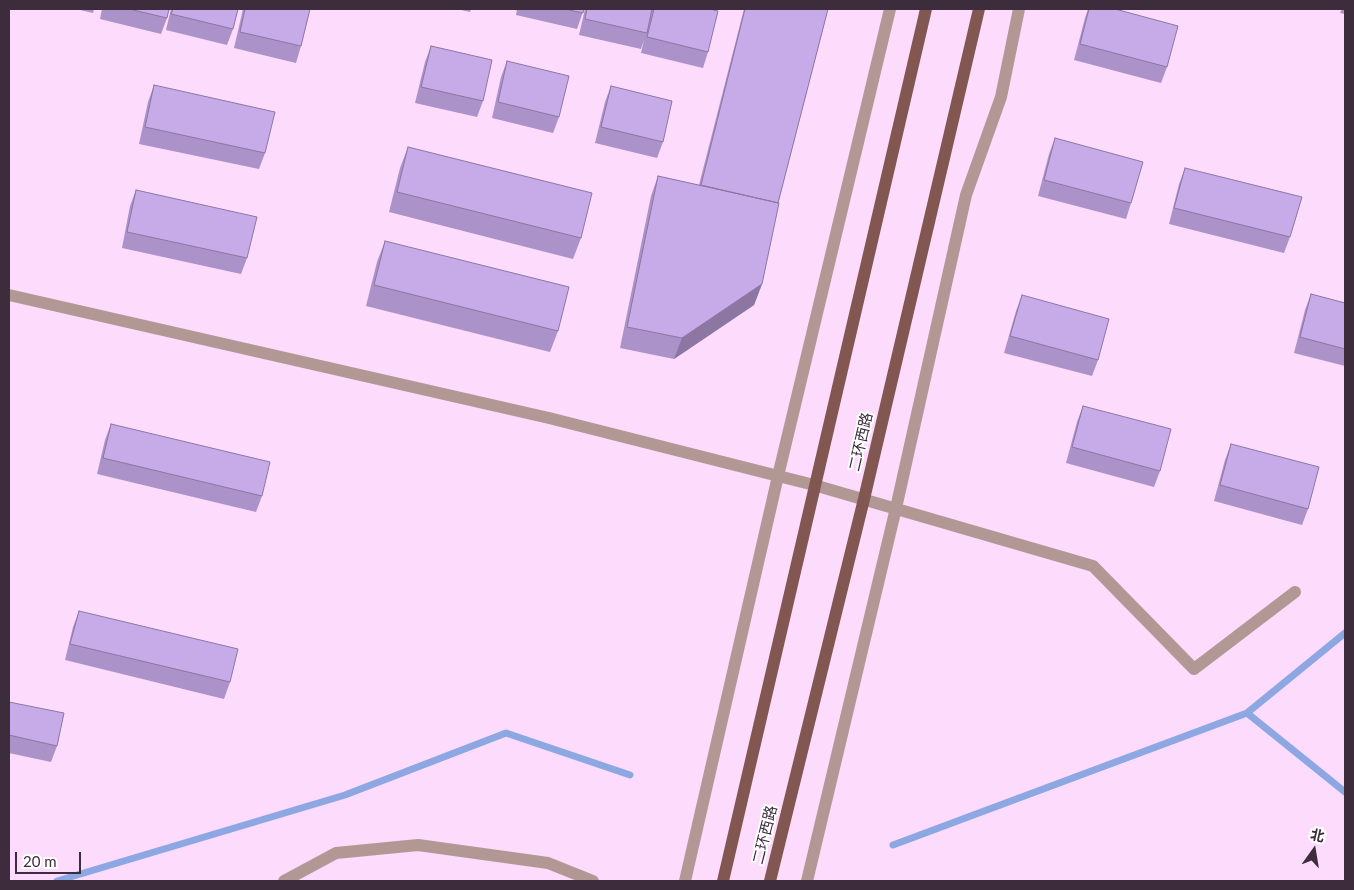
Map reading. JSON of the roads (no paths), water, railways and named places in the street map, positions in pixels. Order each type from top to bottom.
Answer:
[{"type":"main road","name":"二环西路","points":[[723,881],[926,9]]},
{"type":"main road","name":"二环西路","points":[[770,881],[864,499],[979,9]]},
{"type":"street","points":[[685,881],[778,476],[890,9]]},
{"type":"street","points":[[807,881],[896,508],[966,195],[1001,97],[1019,9]]},
{"type":"street","points":[[9,295],[549,418],[814,485],[1093,566],[1194,669],[1295,592]]},
{"type":"street","points":[[284,881],[336,853],[418,845],[548,863],[593,881]]},
{"type":"waterway","points":[[893,845],[1247,713],[1345,633]]},
{"type":"waterway","points":[[1247,713],[1345,792]]},
{"type":"waterway","points":[[57,881],[345,795],[506,733],[630,775]]}]
